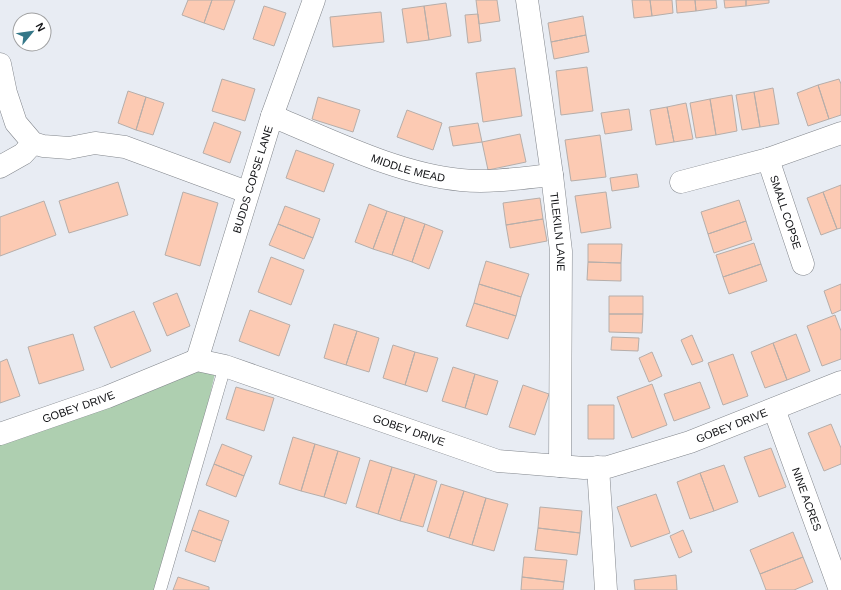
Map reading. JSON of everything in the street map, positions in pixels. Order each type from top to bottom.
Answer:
[{"type":"street","name":"BUDDS COPSE LANE","points":[[197,360],[272,116],[314,0]]},
{"type":"street","name":"TILEKILN LANE","points":[[527,0],[552,175],[561,251],[560,466]]},
{"type":"street","points":[[0,64],[6,93],[16,123],[33,143],[43,146],[69,148],[95,143],[126,147],[248,192]]},
{"type":"street","name":"MIDDLE MEAD","points":[[272,116],[370,156],[417,172],[461,180],[510,180],[552,175]]},
{"type":"street","points":[[680,182],[768,159],[841,133]]},
{"type":"street","points":[[0,167],[23,154],[33,143]]},
{"type":"street","name":"SMALL COPSE","points":[[768,159],[803,264]]},
{"type":"street","name":"GOBEY DRIVE","points":[[0,434],[107,397],[197,360],[225,366],[498,461],[560,466],[608,467],[690,442],[841,382]]},
{"type":"street","name":"NINE ACRES","points":[[774,409],[840,590]]},
{"type":"street","points":[[598,467],[606,590]]},
{"type":"lane","points":[[160,590],[225,366]]},
{"type":"green space","points":[[217,365],[180,523],[160,590],[0,590],[0,433]]},
{"type":"building","points":[[188,0],[212,0],[204,23],[182,15]]},
{"type":"building","points":[[212,0],[235,0],[224,30],[204,23]]},
{"type":"building","points":[[476,0],[497,0],[500,21],[479,24]]},
{"type":"building","points":[[632,0],[650,0],[652,16],[634,18]]},
{"type":"building","points":[[650,0],[672,0],[673,13],[652,16]]},
{"type":"building","points":[[676,0],[695,0],[696,11],[677,13]]},
{"type":"building","points":[[695,0],[716,0],[717,8],[696,11]]},
{"type":"building","points":[[724,0],[746,0],[746,6],[725,8]]},
{"type":"building","points":[[746,0],[769,0],[769,3],[746,6]]},
{"type":"building","points":[[446,3],[451,36],[429,40],[424,6]]},
{"type":"building","points":[[264,6],[286,13],[274,46],[253,39]]},
{"type":"building","points":[[424,6],[429,40],[407,43],[402,9]]},
{"type":"building","points":[[381,12],[384,42],[333,47],[330,17]]},
{"type":"building","points":[[478,14],[481,41],[468,43],[465,15]]},
{"type":"building","points":[[583,16],[586,35],[551,42],[548,23]]},
{"type":"building","points":[[586,35],[589,52],[554,59],[551,42]]},
{"type":"building","points":[[587,67],[593,111],[561,115],[556,71]]},
{"type":"building","points":[[515,68],[522,116],[483,122],[476,73]]},
{"type":"building","points":[[222,79],[255,89],[245,121],[212,111]]},
{"type":"building","points":[[839,79],[841,84],[841,115],[829,119],[818,85]]},
{"type":"building","points":[[818,85],[829,119],[808,126],[797,93]]},
{"type":"building","points":[[773,88],[779,124],[760,127],[754,92]]},
{"type":"building","points":[[128,91],[146,97],[136,130],[118,123]]},
{"type":"building","points":[[754,92],[760,127],[742,130],[736,95]]},
{"type":"building","points":[[732,95],[737,131],[716,135],[710,99]]},
{"type":"building","points":[[146,97],[164,103],[153,135],[136,130]]},
{"type":"building","points":[[318,97],[360,110],[353,132],[312,119]]},
{"type":"building","points":[[710,99],[716,135],[696,138],[690,103]]},
{"type":"building","points":[[686,103],[693,139],[674,142],[667,107]]},
{"type":"building","points":[[667,107],[674,142],[656,145],[650,110]]},
{"type":"building","points":[[629,109],[632,130],[605,134],[601,113]]},
{"type":"building","points":[[407,110],[442,123],[433,150],[397,137]]},
{"type":"building","points":[[214,122],[241,132],[230,163],[203,153]]},
{"type":"building","points":[[478,123],[482,142],[453,146],[449,127]]},
{"type":"building","points":[[520,134],[526,162],[488,170],[482,142]]},
{"type":"building","points":[[600,135],[606,177],[571,181],[565,140]]},
{"type":"building","points":[[296,150],[334,164],[324,192],[286,178]]},
{"type":"building","points":[[637,174],[639,187],[612,191],[610,178]]},
{"type":"building","points":[[118,182],[128,215],[69,233],[59,201]]},
{"type":"building","points":[[841,185],[841,228],[837,229],[823,192]]},
{"type":"building","points":[[183,192],[218,203],[200,266],[165,255]]},
{"type":"building","points":[[606,192],[611,228],[581,233],[575,196]]},
{"type":"building","points":[[823,192],[837,229],[821,235],[807,198]]},
{"type":"building","points":[[540,198],[543,219],[506,225],[503,203]]},
{"type":"building","points":[[739,200],[746,221],[708,234],[701,212]]},
{"type":"building","points":[[44,201],[56,235],[0,256],[0,217]]},
{"type":"building","points":[[369,204],[387,211],[373,249],[355,242]]},
{"type":"building","points":[[285,206],[320,219],[313,238],[278,224]]},
{"type":"building","points":[[387,211],[405,217],[392,255],[373,249]]},
{"type":"building","points":[[405,217],[425,224],[412,262],[392,255]]},
{"type":"building","points":[[543,219],[547,241],[510,248],[506,225]]},
{"type":"building","points":[[746,221],[752,240],[714,253],[708,234]]},
{"type":"building","points":[[278,224],[313,238],[304,259],[269,245]]},
{"type":"building","points":[[425,224],[443,231],[429,269],[412,262]]},
{"type":"building","points":[[754,243],[761,264],[723,277],[716,255]]},
{"type":"building","points":[[588,244],[622,244],[621,263],[588,262]]},
{"type":"building","points":[[271,257],[304,270],[291,305],[258,292]]},
{"type":"building","points":[[486,261],[529,274],[521,297],[479,284]]},
{"type":"building","points":[[588,262],[621,263],[621,281],[587,280]]},
{"type":"building","points":[[761,264],[767,281],[729,294],[723,277]]},
{"type":"building","points":[[479,284],[521,297],[516,316],[474,303]]},
{"type":"building","points":[[841,284],[841,310],[832,314],[824,291]]},
{"type":"building","points":[[177,293],[190,326],[167,336],[153,303]]},
{"type":"building","points":[[609,296],[643,296],[643,314],[609,314]]},
{"type":"building","points":[[474,303],[516,316],[508,339],[466,326]]},
{"type":"building","points":[[250,310],[290,325],[279,356],[239,341]]},
{"type":"building","points":[[134,311],[151,351],[111,368],[94,327]]},
{"type":"building","points":[[609,314],[643,314],[642,333],[609,332]]},
{"type":"building","points":[[835,315],[841,331],[841,359],[822,366],[807,326]]},
{"type":"building","points":[[334,324],[357,331],[346,365],[324,358]]},
{"type":"building","points":[[357,331],[379,338],[369,372],[346,365]]},
{"type":"building","points":[[73,334],[84,370],[39,384],[28,347]]},
{"type":"building","points":[[796,334],[810,371],[787,380],[773,343]]},
{"type":"building","points":[[692,335],[703,361],[692,365],[681,340]]},
{"type":"building","points":[[612,337],[639,338],[638,351],[611,350]]},
{"type":"building","points":[[773,343],[787,380],[765,388],[751,352]]},
{"type":"building","points":[[393,345],[415,352],[405,385],[383,378]]},
{"type":"building","points":[[415,352],[438,358],[427,392],[405,385]]},
{"type":"building","points":[[652,352],[662,376],[649,382],[639,358]]},
{"type":"building","points":[[733,354],[748,396],[723,405],[708,363]]},
{"type":"building","points":[[7,359],[20,396],[0,403],[0,362]]},
{"type":"building","points":[[453,367],[475,374],[465,408],[442,401]]},
{"type":"building","points":[[475,374],[498,381],[487,415],[465,408]]},
{"type":"building","points":[[700,382],[710,408],[674,421],[664,394]]},
{"type":"building","points":[[652,384],[667,425],[632,438],[617,397]]},
{"type":"building","points":[[523,385],[549,394],[535,435],[509,427]]},
{"type":"building","points":[[236,387],[274,398],[264,431],[226,419]]},
{"type":"building","points":[[588,405],[614,405],[614,439],[588,439]]},
{"type":"building","points":[[831,424],[841,448],[841,464],[824,471],[808,433]]},
{"type":"building","points":[[293,437],[315,444],[301,491],[279,484]]},
{"type":"building","points":[[222,444],[252,456],[244,476],[214,464]]},
{"type":"building","points":[[315,444],[338,451],[324,497],[301,491]]},
{"type":"building","points":[[771,448],[786,487],[759,497],[744,457]]},
{"type":"building","points":[[338,451],[360,458],[346,504],[324,497]]},
{"type":"building","points":[[370,460],[392,467],[378,514],[356,507]]},
{"type":"building","points":[[214,464],[244,476],[236,497],[206,485]]},
{"type":"building","points":[[724,465],[738,502],[714,511],[700,473]]},
{"type":"building","points":[[392,467],[415,474],[400,521],[378,514]]},
{"type":"building","points":[[700,473],[714,511],[690,519],[677,482]]},
{"type":"building","points":[[415,474],[437,481],[423,527],[400,521]]},
{"type":"building","points":[[441,484],[464,491],[449,538],[427,531]]},
{"type":"building","points":[[464,491],[486,498],[472,545],[449,538]]},
{"type":"building","points":[[656,494],[670,533],[631,547],[617,507]]},
{"type":"building","points":[[486,498],[508,504],[494,551],[472,545]]},
{"type":"building","points":[[540,507],[582,511],[580,533],[538,528]]},
{"type":"building","points":[[199,510],[229,521],[222,541],[192,530]]},
{"type":"building","points":[[538,528],[580,533],[577,555],[535,550]]},
{"type":"building","points":[[192,530],[222,541],[215,562],[185,551]]},
{"type":"building","points":[[683,530],[692,552],[679,558],[670,536]]},
{"type":"building","points":[[793,532],[803,557],[760,574],[750,550]]},
{"type":"building","points":[[524,557],[567,560],[564,582],[522,577]]},
{"type":"building","points":[[803,557],[813,582],[794,590],[766,590],[760,574]]},
{"type":"building","points":[[676,575],[677,590],[635,590],[634,580]]},
{"type":"building","points":[[178,577],[209,587],[209,590],[173,590]]},
{"type":"building","points":[[522,577],[564,582],[563,590],[521,590]]}]
